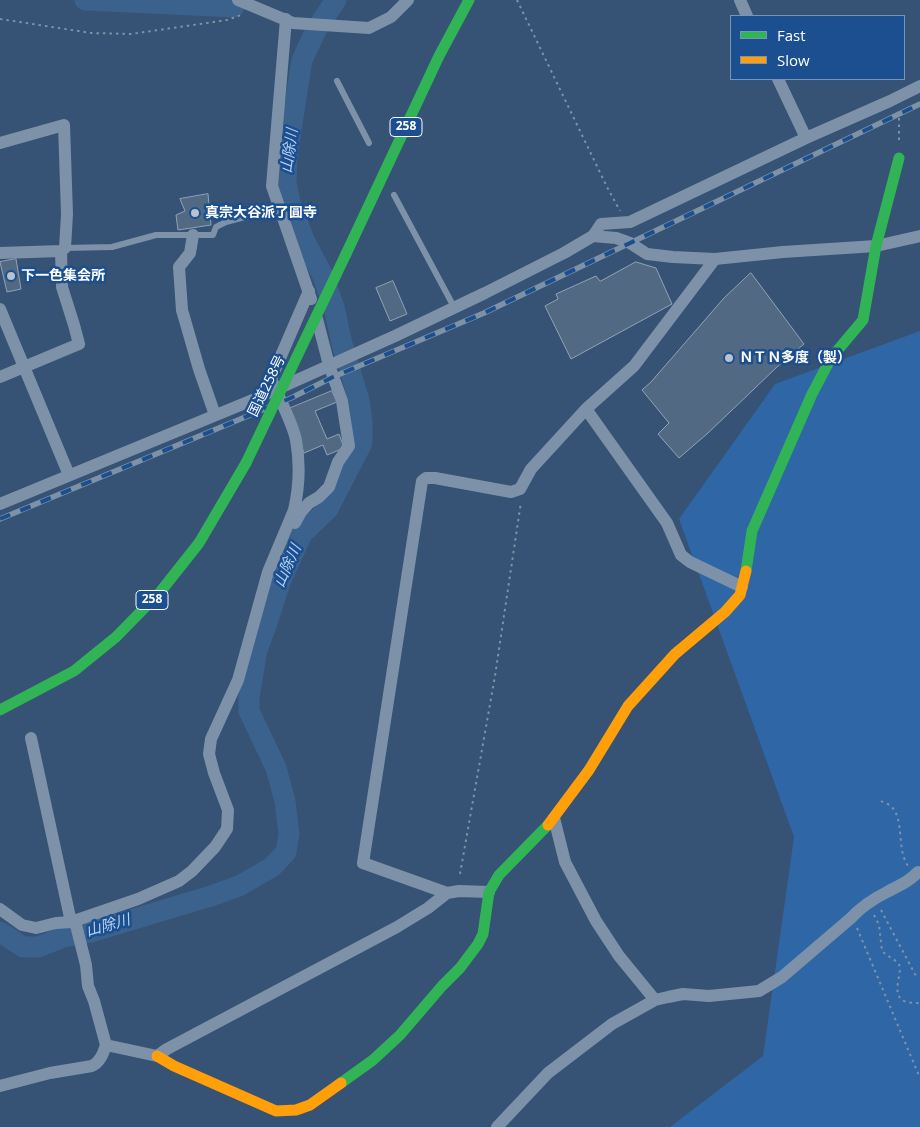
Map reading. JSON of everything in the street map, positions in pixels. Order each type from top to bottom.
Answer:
[{"type":"main road","name":"国道258号","points":[[0,710],[74,671],[116,637],[160,591],[199,543],[246,463],[439,56],[468,0]]},
{"type":"main road","points":[[157,1056],[174,1066],[276,1111],[296,1110],[310,1105],[373,1060],[400,1035],[460,968],[483,934],[489,892],[498,875],[554,818],[589,770],[628,706],[675,654],[726,612],[740,595],[752,531],[812,394],[831,358],[862,320],[868,297],[876,246],[899,158]]},
{"type":"street","points":[[238,0],[256,4],[271,15],[289,21],[369,28],[391,17],[408,0]]},
{"type":"street","points":[[740,0],[747,15]]},
{"type":"street","points":[[281,542],[286,540],[301,512],[329,487],[338,462],[349,446],[335,363],[272,186],[289,21]]},
{"type":"street","points":[[778,80],[806,138]]},
{"type":"street","points":[[0,504],[354,355],[564,253],[593,236],[600,224],[630,222],[920,86]]},
{"type":"street","points":[[0,142],[64,125],[67,214],[63,249],[62,287],[79,344],[0,377]]},
{"type":"street","points":[[193,235],[190,253],[179,267],[182,310],[215,415]]},
{"type":"street","points":[[593,236],[616,238],[630,243],[648,254],[715,259],[876,246],[920,236]]},
{"type":"street","points":[[0,253],[63,249]]},
{"type":"street","points":[[447,893],[363,863],[422,481],[426,478],[435,478],[511,492],[520,489],[531,469],[586,409],[634,366],[715,259]]},
{"type":"street","points":[[0,909],[22,925],[36,928],[56,923],[73,922],[138,899],[179,880],[192,871],[215,847],[227,829],[228,810],[209,754],[211,739],[238,680],[268,572],[297,500],[296,439],[271,379],[309,291]]},
{"type":"street","points":[[0,309],[69,475]]},
{"type":"street","points":[[586,409],[667,523],[681,554],[690,562],[742,588]]},
{"type":"street","points":[[0,1086],[50,1073],[92,1066],[98,1063],[106,1044],[88,986],[82,945],[73,922],[31,738]]},
{"type":"street","points":[[554,818],[565,862],[596,921],[619,956],[655,1000]]},
{"type":"street","points":[[497,1127],[548,1073],[612,1024],[655,1000],[683,994],[709,996],[759,991],[782,977],[871,901],[908,882],[918,872]]},
{"type":"street","points":[[106,1044],[157,1056],[397,927],[428,908],[447,893],[459,891],[489,892]]},
{"type":"lane","points":[[336,82],[369,142]]},
{"type":"lane","points":[[394,196],[454,307]]},
{"type":"lane","points":[[63,249],[112,247],[156,235],[212,234],[216,228],[226,222],[279,208]]},
{"type":"path","points":[[517,0],[607,188],[622,214],[624,222]]},
{"type":"path","points":[[0,19],[91,33],[131,34],[227,20],[237,17],[256,4]]},
{"type":"path","points":[[890,101],[899,115],[899,158]]},
{"type":"path","points":[[460,874],[495,676],[515,545],[521,496],[520,489]]},
{"type":"path","points":[[881,801],[891,806],[897,815],[903,859],[913,872],[918,872]]},
{"type":"path","points":[[871,901],[917,978]]},
{"type":"path","points":[[871,901],[880,925],[882,951],[899,964],[897,989],[905,1002],[920,1003]]},
{"type":"path","points":[[851,918],[858,930],[920,1078]]},
{"type":"shaded area","points":[[920,331],[920,1127],[670,1127],[763,1056],[794,837],[679,519],[775,384]]},
{"type":"building","name":"真宗大谷派了圓寺","points":[[208,194],[211,225],[178,230],[176,215],[185,211],[180,199]]},
{"type":"building","name":"下一色集会所","points":[[16,259],[21,289],[7,292],[0,262]]},
{"type":"building","points":[[636,262],[656,268],[672,304],[571,359],[545,306],[558,299],[556,294],[596,276],[600,281]]},
{"type":"building","name":"ＮＴＮ多度（製）","points":[[751,273],[804,344],[679,458],[658,434],[669,423],[642,390],[724,298]]},
{"type":"building","points":[[393,281],[407,314],[390,321],[376,288]]},
{"type":"building","points":[[332,391],[337,402],[315,411],[327,439],[339,434],[344,448],[327,455],[323,445],[304,453],[286,410]]},
{"type":"waterway","points":[[85,0],[234,7]]},
{"type":"waterway","name":"山除川","points":[[0,932],[23,947],[38,947],[64,937],[91,932],[239,886],[272,867],[286,852],[289,834],[285,801],[276,768],[249,711],[249,698],[257,650],[280,582],[302,534],[328,509],[362,443],[359,400],[342,344],[334,307],[322,274],[304,240],[290,202],[286,183],[287,155],[302,60],[317,28],[336,0]]},
{"type":"railway","points":[[0,519],[291,398],[333,377],[484,313],[920,104]]},
{"type":"traffic: fast","points":[[346,254],[439,56],[469,0]]},
{"type":"traffic: fast","points":[[746,571],[752,531],[812,394],[831,358],[863,320],[876,246],[899,158]]},
{"type":"traffic: fast","points":[[246,463],[346,254]]},
{"type":"traffic: fast","points":[[0,710],[74,671],[116,637],[161,591],[199,543],[246,463]]},
{"type":"traffic: fast","points":[[341,1083],[373,1060],[400,1035],[460,968],[483,934],[489,892],[499,875],[548,825]]},
{"type":"traffic: slow","points":[[548,825],[589,770],[628,706],[675,654],[725,612],[740,595],[746,571]]},
{"type":"traffic: slow","points":[[157,1056],[174,1066],[276,1111],[296,1110],[310,1105],[341,1083]]},
{"type":"place","name":"真宗大谷派了圓寺","points":[[195,213]]},
{"type":"place","name":"下一色集会所","points":[[11,276]]},
{"type":"place","name":"ＮＴＮ多度（製）","points":[[729,358]]}]
